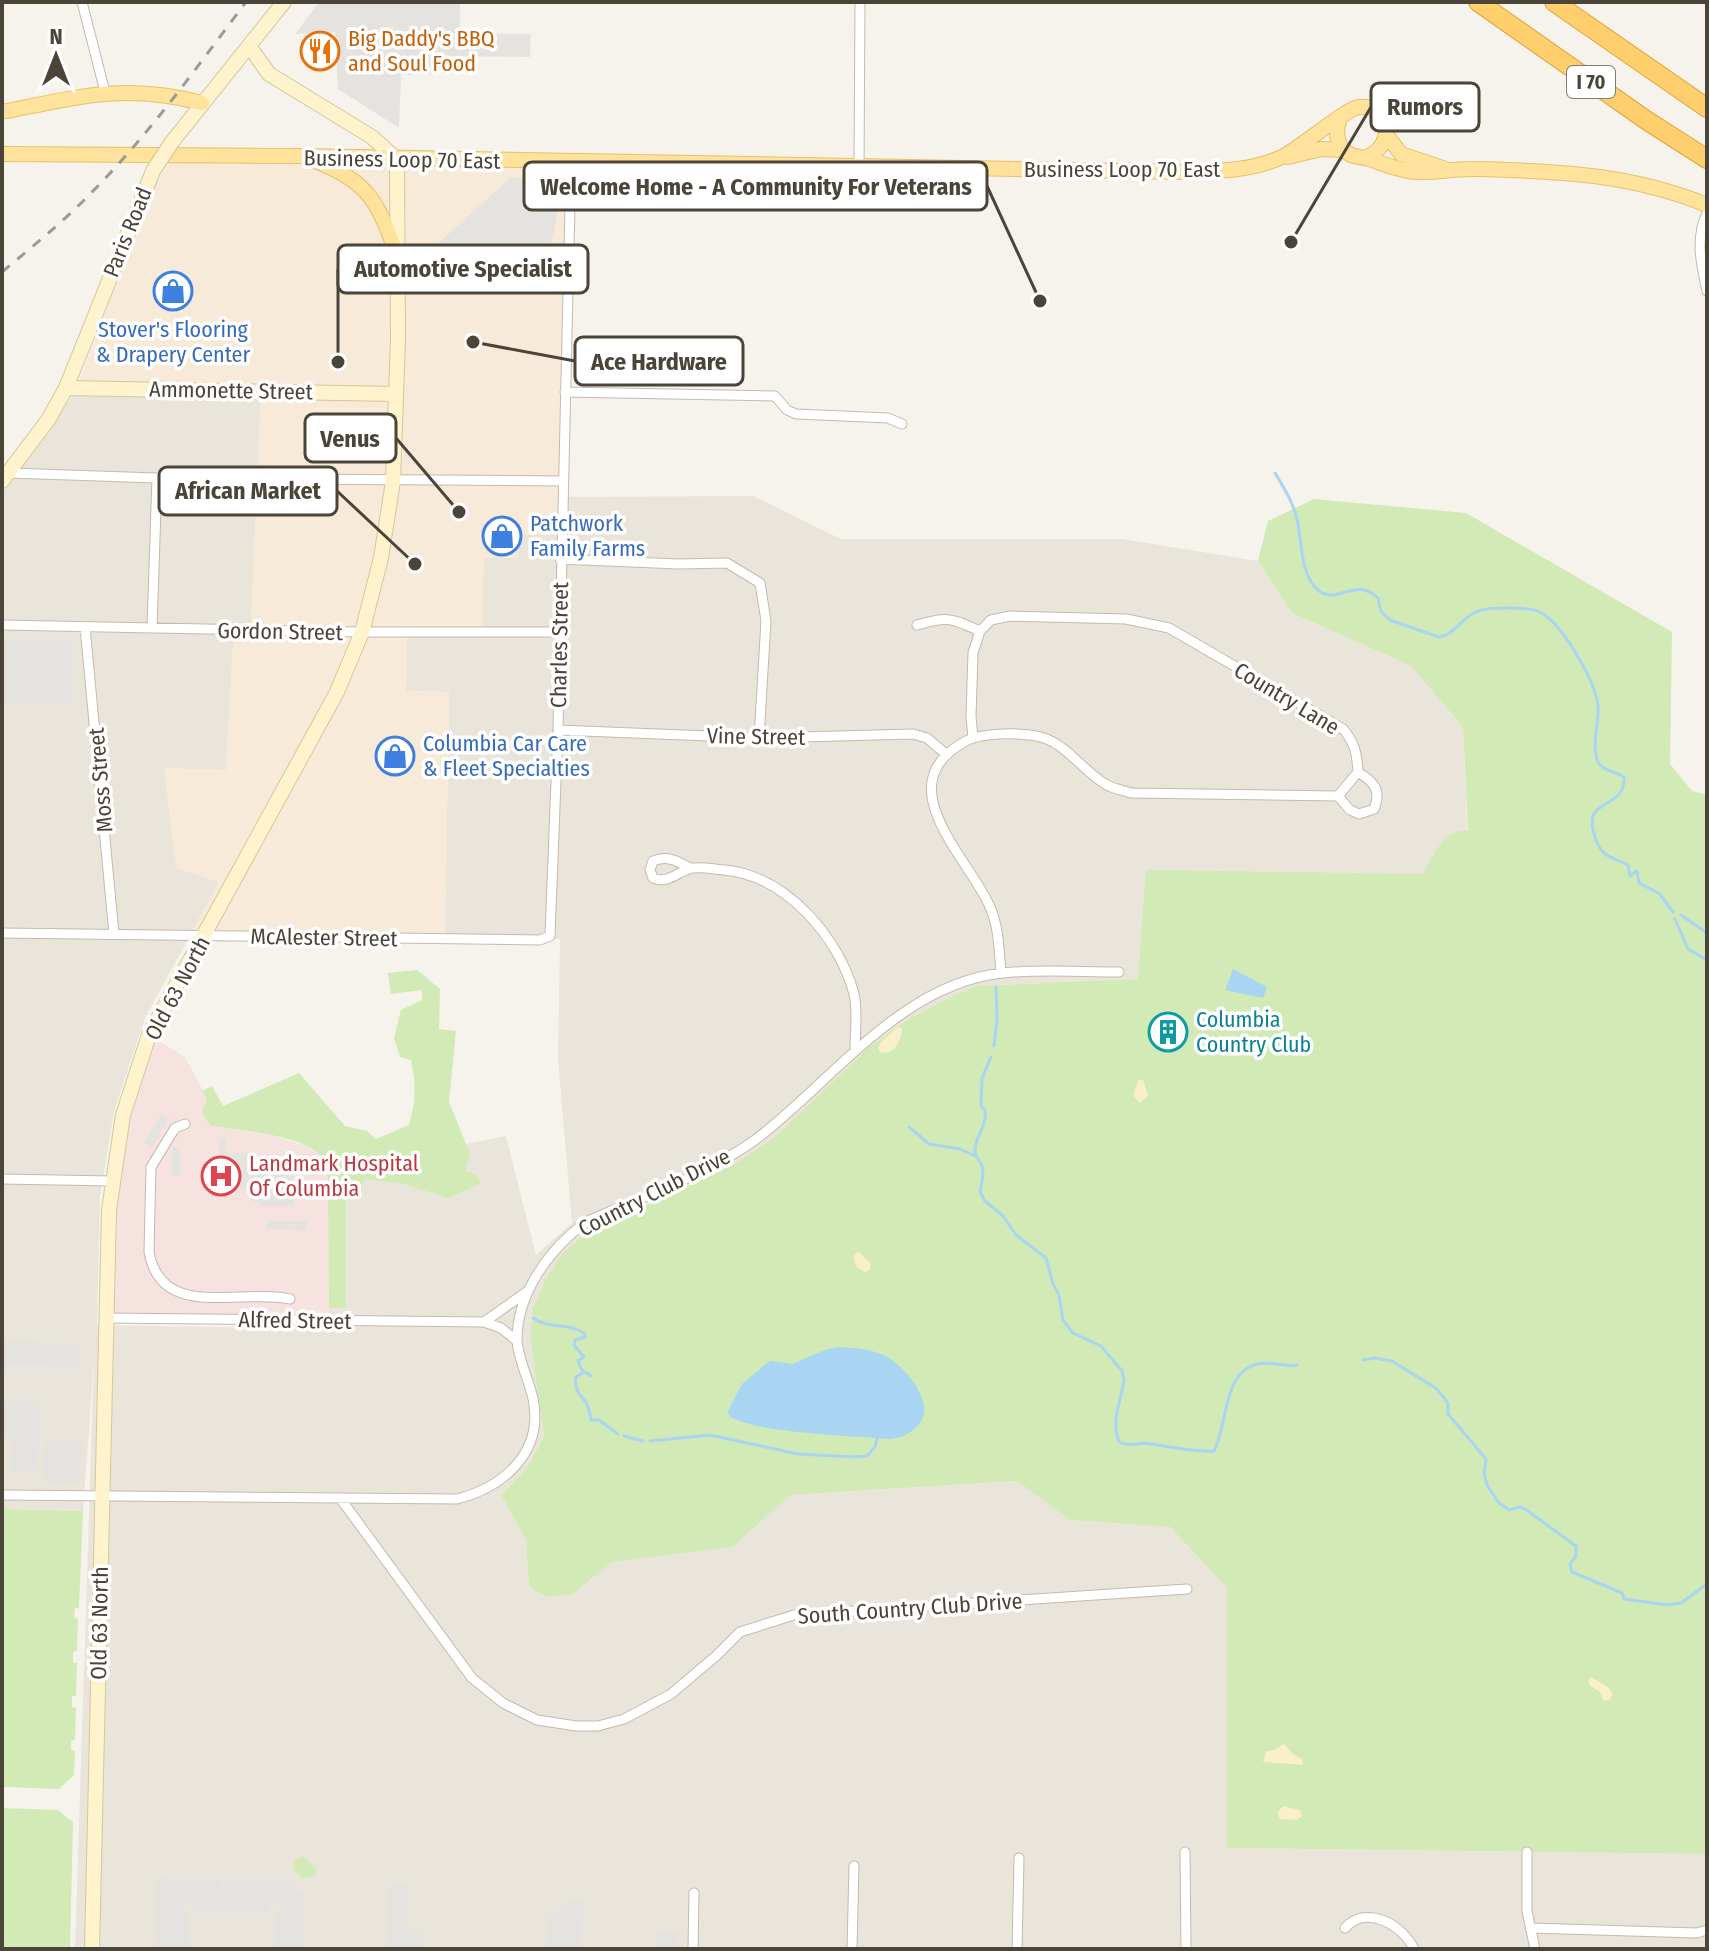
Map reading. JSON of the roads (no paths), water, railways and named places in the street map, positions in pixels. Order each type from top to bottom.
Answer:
[{"type":"highway","name":"I 70","points":[[1478,2],[1707,159]]},
{"type":"highway","name":"I 70","points":[[1554,2],[1707,108]]},
{"type":"main road","name":"Paris Road","points":[[5,477],[48,420],[66,388],[153,171],[202,103],[284,2]]},
{"type":"main road","points":[[249,46],[269,74],[372,137],[397,160]]},
{"type":"main road","points":[[2,112],[105,92],[132,91],[202,103]]},
{"type":"main road","points":[[1364,158],[1375,154],[1387,136],[1386,124],[1380,115],[1371,108],[1360,107],[1349,110],[1340,118],[1336,129],[1337,140],[1343,150],[1353,156],[1412,172],[1447,169],[1533,171],[1620,178],[1707,205]]},
{"type":"main road","name":"Business Loop 70 East","points":[[1280,158],[1340,118]]},
{"type":"main road","points":[[1387,136],[1401,154],[1447,169]]},
{"type":"main road","name":"Business Loop 70 East","points":[[2,154],[303,156],[1185,172],[1252,167],[1321,149],[1343,150]]},
{"type":"main road","points":[[303,156],[337,169],[370,194],[398,258]]},
{"type":"main road","name":"Old 63 North","points":[[92,1949],[106,1318],[112,1181],[123,1115],[149,1035],[337,692],[362,632],[381,558],[393,481],[397,160]]},
{"type":"main road","name":"Ammonette Street","points":[[66,388],[396,394]]},
{"type":"street","points":[[82,2],[105,92]]},
{"type":"street","points":[[859,166],[860,2]]},
{"type":"street","name":"Charles Street","points":[[550,936],[558,730],[571,161]]},
{"type":"street","points":[[1707,213],[1701,226],[1699,245],[1707,291]]},
{"type":"street","points":[[565,392],[775,396],[787,410],[796,414],[888,418],[902,424]]},
{"type":"street","points":[[5,477],[562,481]]},
{"type":"street","points":[[152,628],[157,478]]},
{"type":"street","points":[[560,559],[727,563],[760,583],[766,621],[759,738]]},
{"type":"street","name":"Country Lane","points":[[980,631],[991,620],[1010,616],[1126,619],[1169,628],[1343,729],[1354,742],[1358,772]]},
{"type":"street","points":[[917,625],[941,618],[952,619],[980,631],[973,653],[973,738]]},
{"type":"street","name":"Gordon Street","points":[[2,625],[362,632],[559,632]]},
{"type":"street","name":"Moss Street","points":[[85,627],[114,934]]},
{"type":"street","name":"Vine Street","points":[[558,730],[759,738],[913,734],[927,738],[947,755]]},
{"type":"street","points":[[1001,973],[996,924],[990,906],[937,819],[932,799],[934,776],[947,755],[957,746],[973,738],[1027,733],[1048,739],[1107,785],[1131,793],[1338,796],[1350,810],[1359,814],[1374,809],[1378,798],[1372,781],[1358,772],[1338,796]]},
{"type":"street","points":[[690,868],[728,870],[777,887],[821,927],[839,957],[854,996],[855,1050]]},
{"type":"street","name":"McAlester Street","points":[[2,933],[540,940],[550,936]]},
{"type":"street","name":"Country Club Drive","points":[[2,1495],[457,1499],[477,1494],[496,1485],[525,1452],[533,1435],[533,1400],[517,1341],[528,1291],[546,1262],[574,1230],[695,1174],[754,1140],[855,1050],[925,1001],[953,986],[1001,973],[1119,972]]},
{"type":"street","points":[[185,1124],[175,1128],[151,1167],[149,1252],[159,1279],[168,1289],[185,1295],[290,1299]]},
{"type":"street","points":[[2,1179],[112,1181]]},
{"type":"street","points":[[484,1322],[528,1291]]},
{"type":"street","name":"Alfred Street","points":[[106,1318],[484,1322],[501,1328],[517,1341]]},
{"type":"street","name":"South Country Club Drive","points":[[340,1498],[472,1678],[520,1713],[557,1724],[598,1726],[644,1710],[671,1694],[740,1632],[794,1615],[1187,1589]]},
{"type":"street","points":[[1185,1852],[1186,1949]]},
{"type":"street","points":[[1527,1852],[1527,1911],[1535,1949]]},
{"type":"street","points":[[1017,1949],[1019,1858]]},
{"type":"street","points":[[852,1949],[854,1866]]},
{"type":"street","points":[[693,1949],[694,1893]]},
{"type":"street","points":[[1345,1928],[1354,1921],[1367,1918],[1383,1920],[1396,1925],[1414,1949]]},
{"type":"street","points":[[1530,1928],[1697,1933],[1707,1930]]},
{"type":"water","points":[[1233,969],[1267,987],[1263,998],[1225,990]]},
{"type":"water","points":[[839,1347],[877,1353],[906,1372],[923,1402],[921,1422],[913,1430],[890,1439],[830,1435],[760,1426],[729,1416],[728,1411],[742,1384],[770,1361],[792,1364]]},
{"type":"waterway","points":[[1275,473],[1297,519],[1308,577],[1319,591],[1333,595],[1354,590],[1370,592],[1378,598],[1381,611],[1390,620],[1439,637],[1449,634],[1474,613],[1489,609],[1532,610],[1542,613],[1554,623],[1579,658],[1596,697],[1595,749],[1598,762],[1624,777],[1619,794],[1594,814],[1592,825],[1595,838],[1604,853],[1628,865],[1630,876],[1637,871],[1639,883],[1660,894],[1673,912]]},
{"type":"waterway","points":[[1681,915],[1707,933]]},
{"type":"waterway","points":[[1675,919],[1688,949],[1707,960]]},
{"type":"waterway","points":[[994,1046],[996,987]]},
{"type":"waterway","points":[[991,1057],[982,1078],[981,1106],[985,1116],[975,1148],[983,1169],[980,1192],[1016,1235],[1046,1258],[1059,1295],[1063,1320],[1073,1333],[1101,1346],[1122,1371],[1124,1381],[1116,1417],[1119,1442],[1214,1451],[1233,1385],[1241,1374],[1251,1366],[1265,1363],[1297,1365]]},
{"type":"waterway","points":[[909,1127],[929,1144],[960,1149],[973,1155]]},
{"type":"waterway","points":[[533,1318],[585,1334],[585,1337],[575,1340],[574,1345],[584,1357],[578,1361],[582,1370],[591,1376]]},
{"type":"waterway","points":[[1363,1360],[1375,1358],[1392,1361],[1437,1389],[1448,1403],[1448,1414],[1486,1459],[1484,1473],[1487,1485],[1498,1502],[1509,1510],[1525,1509],[1576,1546],[1576,1556],[1570,1564],[1572,1572],[1622,1593],[1624,1599],[1668,1605],[1681,1603],[1707,1584]]},
{"type":"waterway","points":[[584,1372],[576,1377],[576,1385],[591,1420],[599,1420],[618,1434]]},
{"type":"waterway","points":[[650,1441],[710,1435],[798,1454],[855,1457],[867,1456],[875,1447],[878,1435]]},
{"type":"waterway","points":[[624,1436],[643,1441]]},
{"type":"railway","points":[[2,272],[69,214],[132,149],[246,2]]},
{"type":"place","name":"Big Daddy's BBQ and Soul Food","points":[[320,51]]},
{"type":"place","name":"Rumors","points":[[1291,242]]},
{"type":"place","name":"Stover's Flooring & Drapery Center","points":[[173,291]]},
{"type":"place","name":"Welcome Home - A Community For Veterans","points":[[1040,301]]},
{"type":"place","name":"Ace Hardware","points":[[473,342]]},
{"type":"place","name":"Automotive Specialist","points":[[338,362]]},
{"type":"place","name":"Venus","points":[[459,512]]},
{"type":"place","name":"Patchwork Family Farms","points":[[502,536]]},
{"type":"place","name":"African Market","points":[[415,564]]},
{"type":"place","name":"Columbia Car Care & Fleet Specialties","points":[[395,756]]},
{"type":"place","name":"Columbia Country Club","points":[[1168,1032]]},
{"type":"place","name":"Landmark Hospital Of Columbia","points":[[221,1176]]}]
